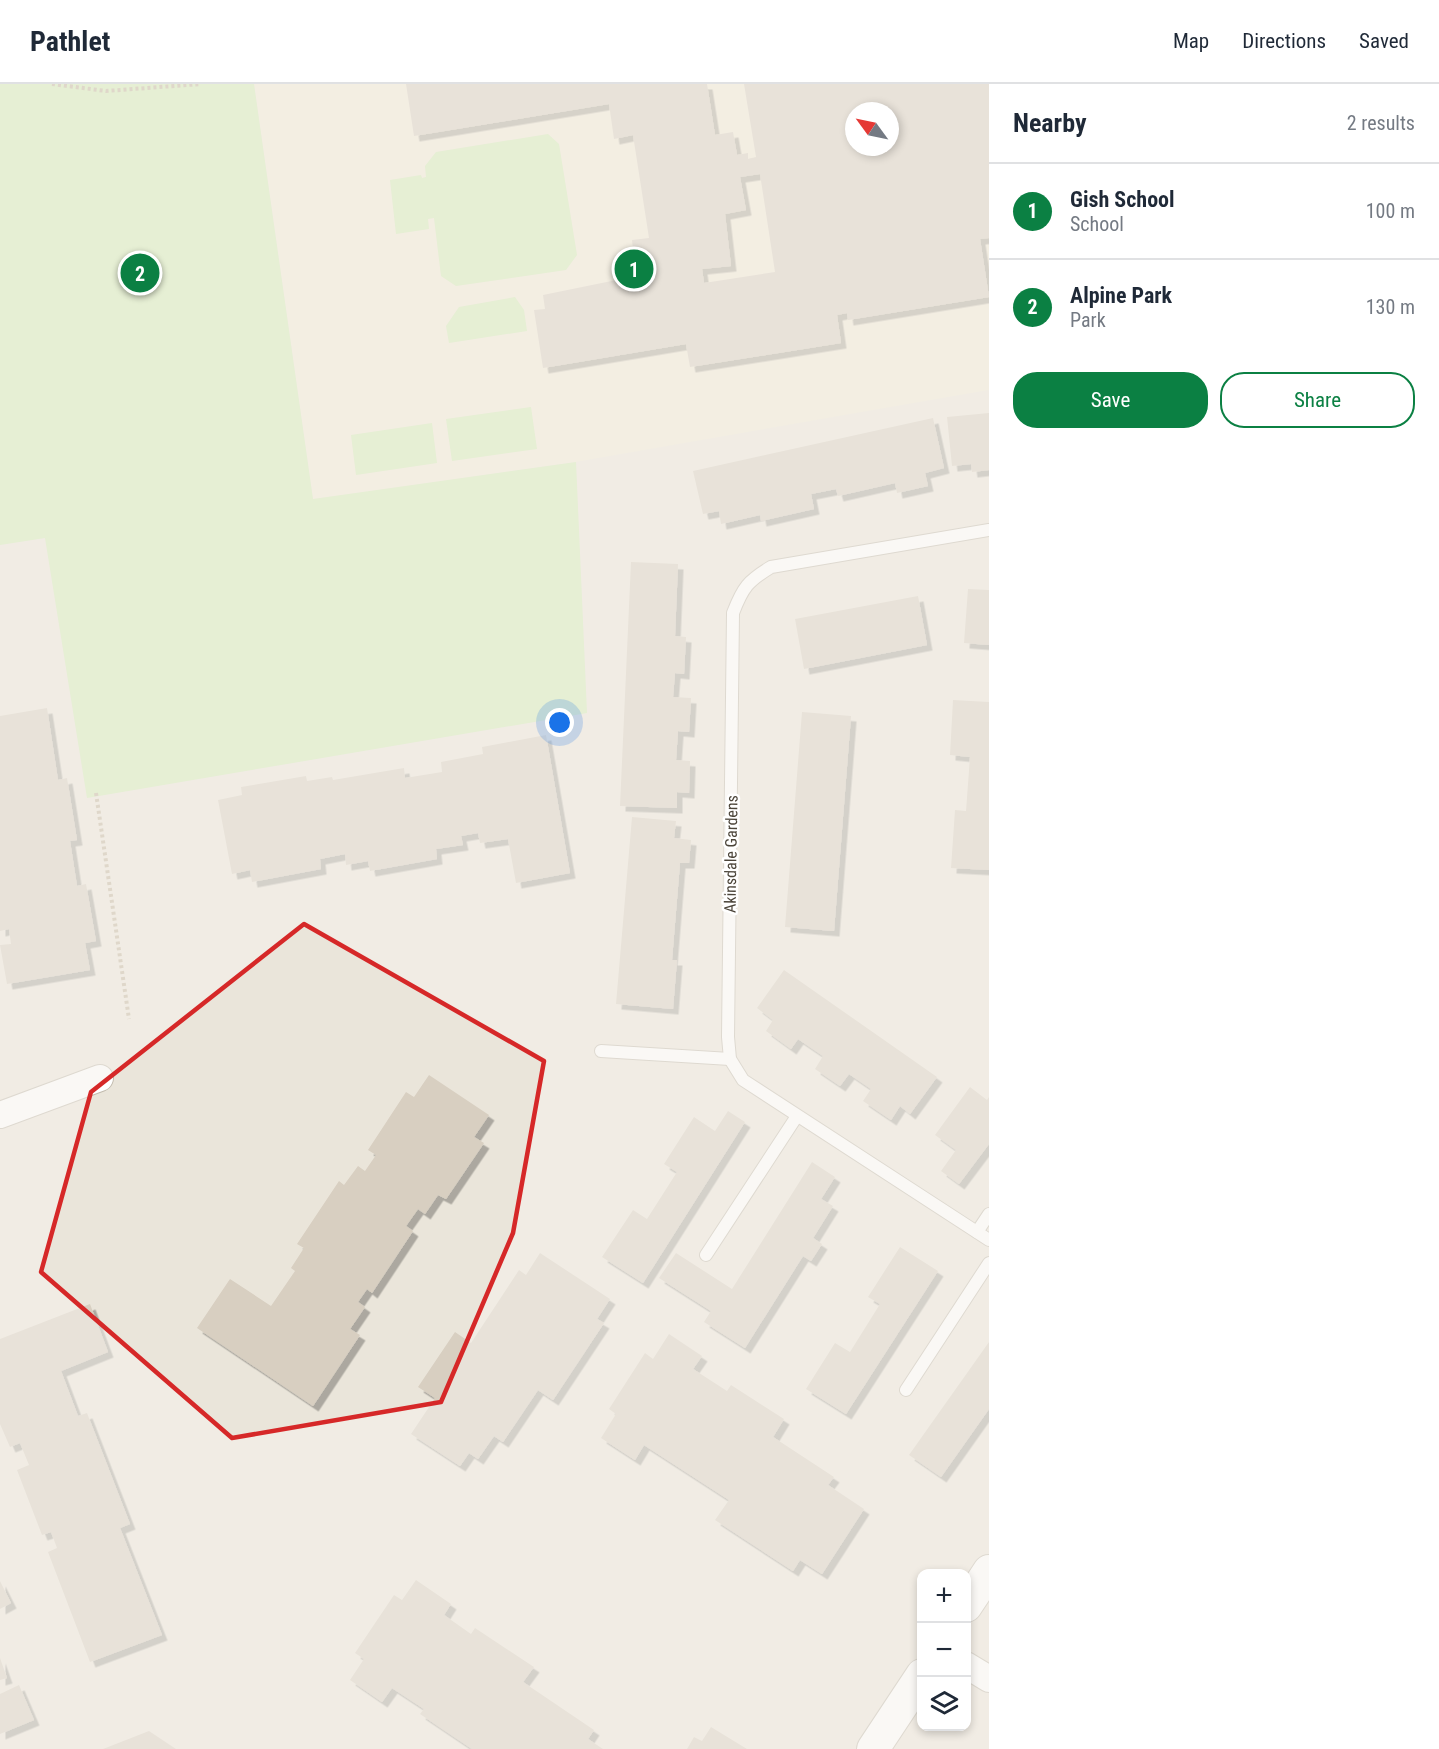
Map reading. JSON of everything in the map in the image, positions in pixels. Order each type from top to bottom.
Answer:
[{"type":"street","points":[[0,1115],[100,1078]]},
{"type":"street","points":[[971,1598],[989,1571]]},
{"type":"street","points":[[971,1668],[989,1679]]},
{"type":"street","points":[[873,1749],[920,1677]]},
{"type":"lane","name":"Akinsdale Gardens","points":[[730,1059],[733,613],[742,590],[753,578],[771,567],[989,530]]},
{"type":"lane","points":[[601,1051],[730,1059],[743,1080],[989,1240]]},
{"type":"lane","points":[[706,1256],[796,1116]]},
{"type":"lane","points":[[977,1232],[989,1214]]},
{"type":"lane","points":[[906,1390],[989,1263]]},
{"type":"path","points":[[52,84],[106,91],[201,84]]},
{"type":"path","points":[[96,793],[129,1019]]},
{"type":"highlighted area","points":[[304,924],[544,1061],[513,1233],[441,1402],[232,1438],[41,1272],[91,1092]]},
{"type":"shaded area","points":[[0,84],[989,84],[989,1749],[0,1749]]},
{"type":"shaded area","points":[[254,84],[989,84],[989,390],[576,462],[313,500]]},
{"type":"green space","points":[[0,84],[254,84],[313,499],[576,462],[587,713],[87,798],[45,538],[0,545]]},
{"type":"green space","points":[[548,134],[559,144],[577,255],[566,270],[456,286],[441,276],[434,218],[428,219],[429,229],[396,234],[390,180],[421,175],[422,178],[426,177],[425,166],[436,152]]},
{"type":"green space","points":[[515,297],[524,310],[527,331],[449,343],[446,326],[459,307]]},
{"type":"green space","points":[[531,407],[537,449],[452,461],[446,419]]},
{"type":"green space","points":[[432,423],[437,463],[356,475],[351,435]]},
{"type":"building","points":[[406,84],[707,84],[715,135],[733,132],[737,155],[748,153],[748,159],[756,157],[744,84],[989,84],[989,238],[980,239],[989,297],[848,320],[847,313],[837,315],[841,343],[690,367],[686,344],[543,368],[534,310],[545,309],[543,295],[636,276],[632,240],[649,238],[633,135],[614,139],[609,104],[414,136]],"holes":[[[760,174],[775,272],[704,283],[702,269],[731,266],[725,214],[746,210],[740,177]]]},
{"type":"building","points":[[989,413],[989,470],[972,472],[971,464],[952,466],[947,417]]},
{"type":"building","points":[[933,418],[944,468],[925,473],[928,486],[897,493],[895,483],[838,496],[836,489],[811,494],[814,509],[761,521],[760,515],[721,524],[719,511],[703,514],[693,471]]},
{"type":"building","points":[[631,562],[678,564],[675,636],[686,637],[684,674],[675,673],[673,697],[691,698],[689,732],[678,731],[676,760],[690,761],[689,793],[677,792],[677,808],[620,806]]},
{"type":"building","points":[[968,589],[989,590],[989,645],[964,643]]},
{"type":"building","points":[[918,596],[927,645],[804,669],[795,619]]},
{"type":"building","points":[[953,700],[989,702],[989,870],[951,868],[955,810],[966,811],[970,757],[950,755]]},
{"type":"building","points":[[47,708],[58,780],[67,778],[77,840],[70,841],[77,886],[86,884],[96,941],[85,943],[90,970],[7,984],[0,945],[11,944],[9,929],[0,931],[0,716]]},
{"type":"building","points":[[802,712],[851,716],[834,931],[785,927]]},
{"type":"building","points":[[546,735],[570,873],[516,883],[508,839],[480,843],[478,833],[461,836],[463,845],[436,849],[437,859],[370,871],[368,861],[346,865],[345,854],[320,859],[321,869],[252,882],[250,870],[232,874],[218,800],[242,795],[241,787],[306,776],[307,781],[332,777],[333,780],[404,768],[405,778],[442,772],[441,762],[483,754],[482,747]]},
{"type":"building","points":[[632,817],[676,821],[674,838],[691,840],[689,863],[680,863],[672,960],[677,960],[673,1009],[616,1004]]},
{"type":"building","points":[[784,970],[937,1077],[910,1114],[900,1106],[891,1120],[863,1101],[871,1089],[849,1074],[840,1086],[815,1069],[823,1056],[798,1039],[791,1049],[766,1031],[773,1020],[757,1008]]},
{"type":"building","points":[[429,1075],[489,1115],[474,1137],[484,1143],[446,1199],[438,1195],[425,1214],[418,1209],[406,1226],[413,1231],[372,1293],[367,1289],[358,1302],[365,1307],[350,1329],[360,1335],[313,1406],[197,1328],[230,1279],[271,1306],[295,1271],[291,1268],[304,1248],[297,1244],[339,1181],[344,1185],[358,1166],[365,1171],[376,1155],[368,1150],[406,1092],[414,1097]]},
{"type":"building","points":[[970,1087],[987,1100],[989,1097],[989,1144],[959,1184],[941,1171],[956,1150],[935,1135]]},
{"type":"building","points":[[728,1111],[745,1122],[643,1283],[602,1257],[633,1210],[647,1219],[677,1172],[664,1164],[694,1117],[715,1131]]},
{"type":"building","points":[[812,1162],[835,1177],[821,1199],[833,1206],[813,1238],[822,1244],[811,1261],[803,1256],[745,1348],[704,1322],[711,1311],[659,1278],[676,1253],[732,1289]]},
{"type":"building","points":[[900,1247],[938,1271],[846,1414],[806,1389],[835,1343],[850,1352],[880,1304],[868,1297]]},
{"type":"building","points":[[540,1253],[610,1299],[597,1319],[604,1323],[553,1400],[538,1390],[503,1442],[494,1436],[478,1459],[469,1453],[460,1466],[411,1434],[435,1398],[418,1387],[455,1332],[471,1343],[519,1270],[526,1275]]},
{"type":"building","points":[[90,1304],[108,1352],[61,1371],[78,1416],[87,1413],[130,1524],[120,1528],[162,1635],[90,1662],[48,1552],[57,1548],[51,1532],[42,1535],[17,1470],[29,1465],[20,1443],[10,1447],[0,1424],[0,1339]]},
{"type":"building","points":[[669,1334],[702,1356],[693,1369],[727,1391],[731,1385],[784,1419],[773,1437],[834,1477],[828,1485],[864,1509],[822,1574],[800,1560],[793,1571],[715,1520],[729,1500],[644,1445],[635,1460],[601,1438],[616,1414],[609,1409],[645,1353],[653,1359]]},
{"type":"building","points":[[989,1342],[989,1409],[941,1477],[909,1455]]},
{"type":"building","points":[[416,1580],[451,1604],[444,1615],[471,1634],[475,1628],[534,1667],[523,1682],[594,1730],[588,1739],[603,1749],[472,1749],[420,1714],[424,1709],[392,1688],[382,1702],[350,1680],[364,1659],[355,1653],[394,1595],[402,1600]]},
{"type":"building","points":[[0,1581],[11,1603],[0,1609]]},
{"type":"building","points":[[0,1658],[7,1678],[0,1680]]},
{"type":"building","points":[[19,1685],[34,1720],[0,1734],[0,1694]]},
{"type":"building","points":[[711,1727],[747,1749],[687,1749],[694,1737],[702,1741]]},
{"type":"building","points":[[149,1731],[176,1749],[103,1749]]},
{"type":"place","name":"Gish School","points":[[634,269]]},
{"type":"place","name":"Alpine Park","points":[[140,273]]}]
